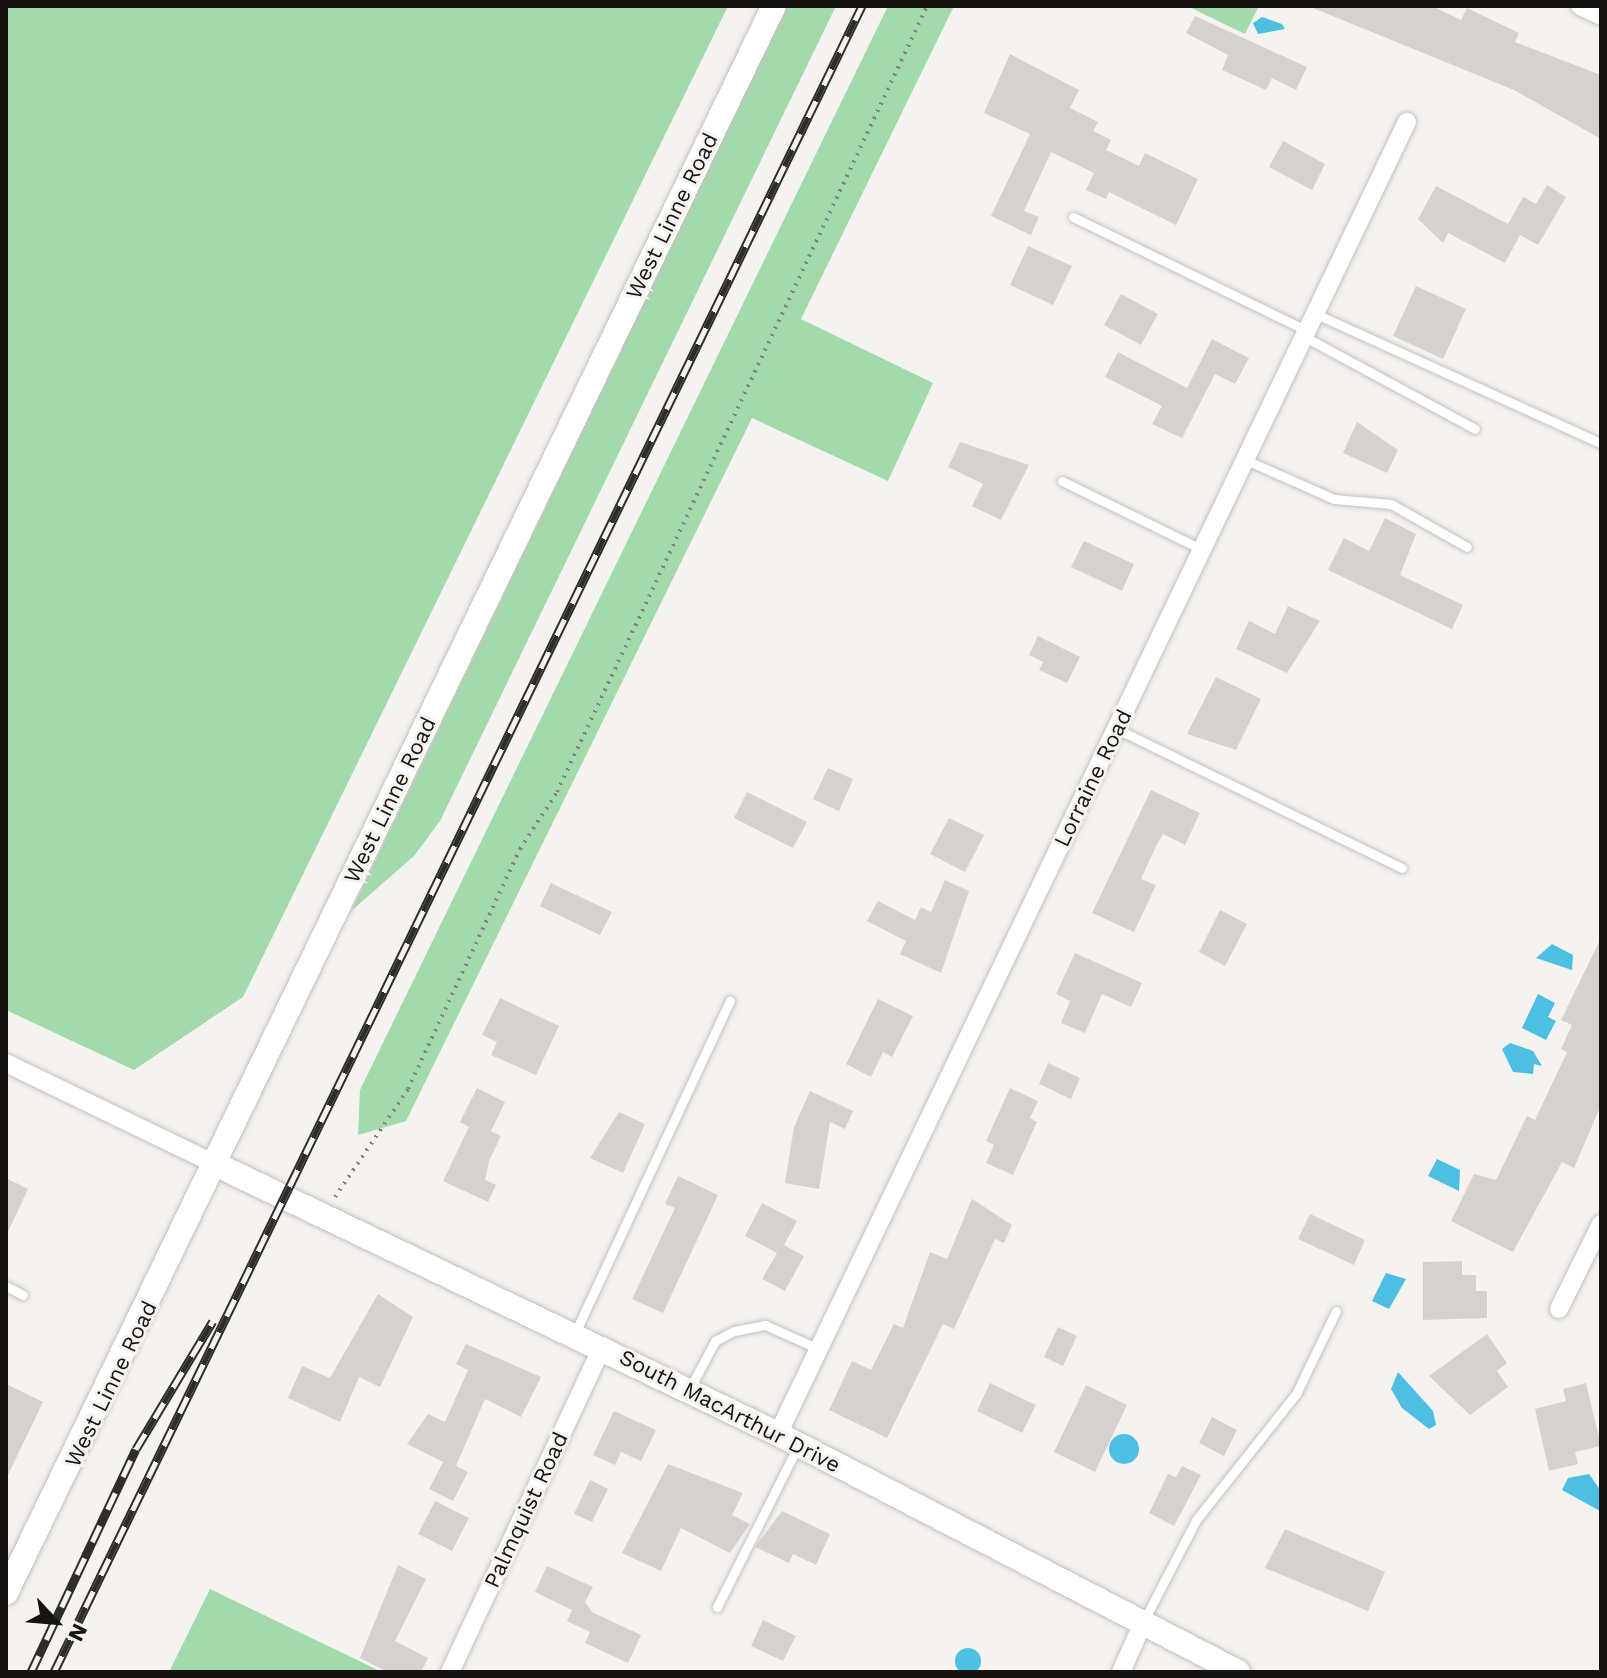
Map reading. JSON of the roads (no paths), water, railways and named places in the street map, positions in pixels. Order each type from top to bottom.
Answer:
[{"type":"street","name":"West Linne Road","points":[[6,1593],[774,6]]},
{"type":"street","points":[[1580,6],[1601,16]]},
{"type":"street","name":"Lorraine Road","points":[[788,1439],[819,1349],[1407,122]]},
{"type":"street","points":[[6,1063],[215,1164]]},
{"type":"street","name":"South MacArthur Drive","points":[[215,1164],[788,1439],[1142,1625],[1238,1672]]},
{"type":"street","points":[[1559,1309],[1601,1224]]},
{"type":"street","name":"Palmquist Road","points":[[450,1672],[602,1348]]},
{"type":"street","points":[[1121,1672],[1142,1625]]},
{"type":"lane","points":[[1073,217],[1310,327],[1601,443]]},
{"type":"lane","points":[[1310,327],[1475,429]]},
{"type":"lane","points":[[1246,460],[1334,499],[1391,504],[1467,547]]},
{"type":"lane","points":[[1062,481],[1203,550]]},
{"type":"lane","points":[[1117,729],[1402,868]]},
{"type":"lane","points":[[574,1335],[730,1001]]},
{"type":"lane","points":[[6,1286],[23,1295]]},
{"type":"lane","points":[[1142,1625],[1196,1520],[1296,1394],[1336,1311]]},
{"type":"lane","points":[[689,1390],[715,1341],[734,1331],[765,1325],[819,1349]]},
{"type":"lane","points":[[717,1607],[788,1439]]},
{"type":"water","points":[[1262,17],[1282,24],[1285,29],[1258,34],[1253,23]]},
{"type":"water","points":[[1552,944],[1573,955],[1572,970],[1536,958]]},
{"type":"water","points":[[1538,994],[1555,1003],[1548,1017],[1556,1021],[1546,1040],[1522,1028]]},
{"type":"water","points":[[1510,1043],[1533,1051],[1542,1066],[1534,1064],[1533,1074],[1513,1072],[1502,1049]]},
{"type":"water","points":[[1437,1159],[1460,1170],[1459,1191],[1428,1176]]},
{"type":"water","points":[[1386,1273],[1406,1279],[1389,1309],[1372,1301]]},
{"type":"water","points":[[1398,1372],[1433,1411],[1436,1425],[1429,1429],[1402,1408],[1391,1389]]},
{"type":"water","points":[[1124,1434],[1130,1435],[1138,1443],[1138,1455],[1130,1463],[1124,1464],[1118,1463],[1110,1455],[1109,1449],[1110,1443],[1118,1435]]},
{"type":"water","points":[[1589,1474],[1601,1491],[1600,1511],[1562,1490],[1568,1478]]},
{"type":"water","points":[[968,1648],[977,1652],[981,1661],[977,1670],[968,1674],[959,1670],[955,1661],[959,1652]]},
{"type":"railway","points":[[54,1672],[862,6]]},
{"type":"railway","points":[[31,1672],[136,1449],[213,1321]]}]
